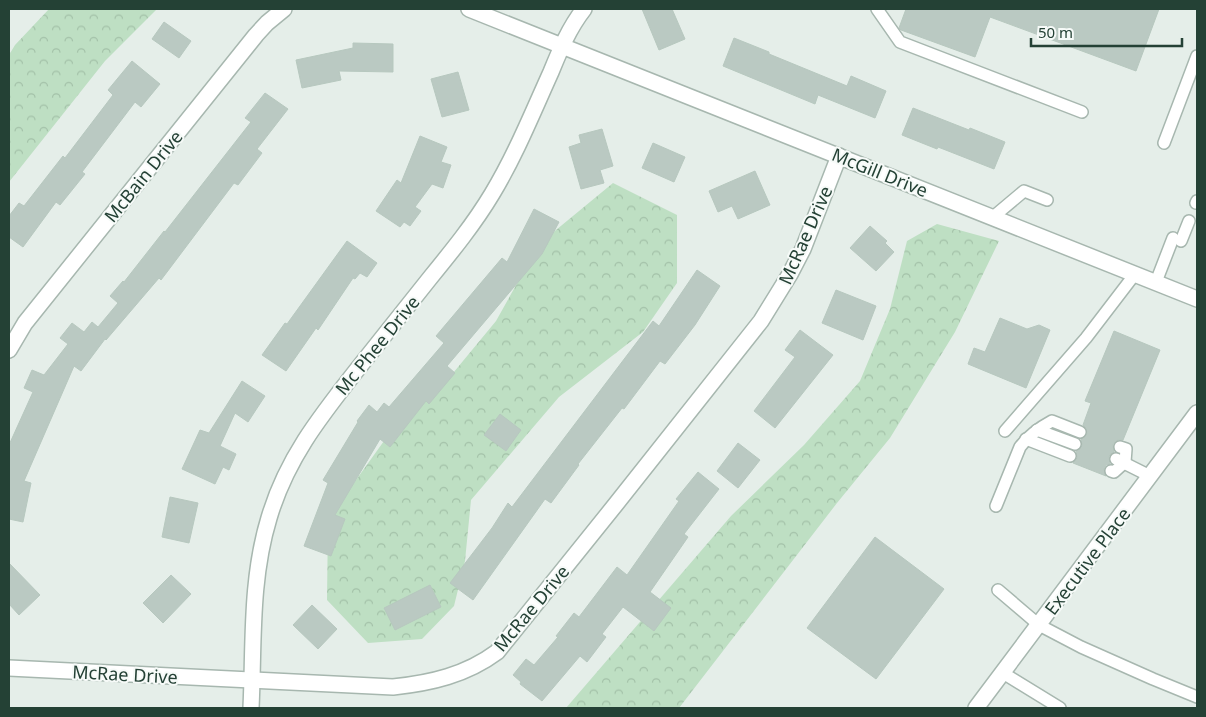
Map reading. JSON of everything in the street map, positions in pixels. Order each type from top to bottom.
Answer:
[{"type":"street","name":"McBain Drive","points":[[9,350],[25,324],[256,35],[284,9]]},
{"type":"street","points":[[469,9],[562,45]]},
{"type":"street","name":"Mc Phee Drive","points":[[251,708],[254,600],[260,558],[269,518],[283,479],[302,442],[326,408],[460,241],[492,195],[518,147],[562,45],[575,20],[584,9]]},
{"type":"street","name":"McGill Drive","points":[[562,45],[1197,299]]},
{"type":"street","name":"McRae Drive","points":[[9,668],[393,687],[421,684],[448,678],[474,668],[497,652],[761,321],[803,249],[840,156]]},
{"type":"street","name":"Executive Place","points":[[976,708],[1197,413]]},
{"type":"lane","points":[[877,9],[900,42],[1082,112]]},
{"type":"lane","points":[[1164,143],[1197,56]]},
{"type":"lane","points":[[993,217],[1024,191],[1047,200]]},
{"type":"lane","points":[[1156,282],[1177,239],[1189,221]]},
{"type":"lane","points":[[1005,431],[1086,338],[1135,274]]},
{"type":"lane","points":[[996,506],[1020,447],[1026,439],[1052,421],[1080,432]]},
{"type":"lane","points":[[1037,430],[1075,444]]},
{"type":"lane","points":[[1026,439],[1070,456]]},
{"type":"lane","points":[[1111,471],[1114,472],[1126,449],[1120,447]]},
{"type":"lane","points":[[1120,461],[1150,476]]},
{"type":"lane","points":[[998,590],[1039,625],[1081,647],[1197,696]]},
{"type":"lane","points":[[1003,673],[1060,708]]},
{"type":"green space","points":[[49,9],[157,9],[105,61],[9,182],[9,55],[15,45]]},
{"type":"green space","points":[[613,183],[677,215],[677,283],[643,332],[559,397],[471,500],[465,561],[454,606],[422,639],[368,643],[327,600],[328,519],[389,434],[444,384],[496,321],[539,244]]},
{"type":"green space","points":[[937,224],[999,241],[955,332],[890,438],[837,503],[679,708],[566,708],[731,516],[804,445],[860,381],[890,309],[907,241]]},
{"type":"building","points":[[642,9],[672,9],[685,39],[659,50]]},
{"type":"building","points":[[906,9],[1159,9],[1136,71],[990,17],[975,57],[901,30],[899,28]]},
{"type":"building","points":[[164,22],[191,41],[179,58],[152,39]]},
{"type":"building","points":[[734,38],[847,86],[851,76],[886,91],[875,118],[818,95],[815,104],[723,66]]},
{"type":"building","points":[[353,43],[393,44],[393,72],[339,71],[341,80],[302,88],[296,60],[353,48]]},
{"type":"building","points":[[132,61],[160,84],[141,107],[135,102],[82,172],[85,174],[60,205],[56,202],[23,247],[9,237],[9,216],[19,203],[24,206],[63,156],[65,158],[113,95],[108,90]]},
{"type":"building","points":[[458,72],[469,110],[442,117],[431,79]]},
{"type":"building","points":[[265,93],[288,109],[257,149],[262,153],[238,185],[234,183],[161,280],[159,278],[105,339],[81,371],[74,366],[24,481],[31,483],[23,522],[9,519],[9,445],[33,392],[24,388],[32,370],[44,375],[68,344],[60,338],[72,323],[84,332],[92,322],[98,327],[118,303],[110,296],[165,232],[251,122],[245,118]]},
{"type":"building","points":[[913,108],[1005,142],[994,169],[902,135]]},
{"type":"building","points":[[602,129],[613,166],[600,170],[604,183],[581,189],[569,147],[581,143],[579,135]]},
{"type":"building","points":[[420,136],[447,147],[441,162],[451,165],[443,188],[432,184],[415,207],[421,211],[410,226],[404,222],[400,227],[376,211],[397,180],[401,183]]},
{"type":"building","points":[[653,143],[685,157],[674,182],[642,168]]},
{"type":"building","points":[[755,171],[770,205],[738,219],[732,206],[718,212],[709,191]]},
{"type":"building","points":[[534,209],[559,222],[542,254],[447,366],[455,373],[429,404],[426,401],[390,447],[380,439],[335,515],[345,519],[331,556],[304,546],[328,483],[323,480],[357,421],[369,405],[377,412],[384,403],[389,407],[444,343],[436,336],[502,258],[507,262]]},
{"type":"building","points":[[870,226],[887,241],[885,243],[894,252],[876,271],[850,248]]},
{"type":"building","points":[[347,241],[377,263],[367,277],[360,273],[355,279],[353,278],[318,330],[316,328],[286,371],[262,355],[285,323],[287,324]]},
{"type":"building","points":[[697,270],[720,286],[695,325],[665,364],[660,361],[624,409],[622,408],[578,464],[551,503],[545,499],[473,600],[450,583],[492,528],[508,503],[512,507],[653,321],[659,326]]},
{"type":"building","points":[[836,290],[876,306],[863,340],[822,323]]},
{"type":"building","points":[[1000,318],[1027,329],[1039,325],[1050,330],[1026,388],[968,364],[974,348],[985,352]]},
{"type":"building","points":[[800,330],[833,355],[775,428],[754,411],[795,357],[785,350]]},
{"type":"building","points":[[1114,331],[1160,350],[1123,440],[1118,440],[1113,444],[1114,452],[1109,456],[1110,464],[1106,465],[1104,469],[1106,476],[1073,463],[1077,458],[1076,451],[1082,446],[1081,439],[1087,434],[1086,428],[1083,425],[1091,403],[1085,401]]},
{"type":"building","points":[[242,381],[265,396],[248,422],[235,413],[220,446],[236,454],[229,470],[223,467],[215,484],[182,469],[200,430],[209,433]]},
{"type":"building","points":[[500,414],[521,430],[506,451],[484,435]]},
{"type":"building","points":[[738,443],[760,460],[738,488],[717,471]]},
{"type":"building","points":[[698,472],[719,489],[684,534],[688,537],[650,592],[671,608],[654,631],[623,607],[602,634],[606,637],[587,662],[580,656],[542,701],[520,684],[521,682],[513,675],[526,659],[534,665],[558,637],[556,636],[574,613],[579,617],[617,567],[627,575],[679,501],[676,499]]},
{"type":"building","points":[[170,497],[198,503],[189,543],[162,537]]},
{"type":"building","points":[[875,537],[944,589],[876,679],[807,628]]},
{"type":"building","points":[[9,563],[40,595],[19,615],[9,604]]},
{"type":"building","points":[[171,575],[191,594],[163,623],[143,603]]},
{"type":"building","points":[[430,585],[441,607],[395,630],[384,608]]},
{"type":"building","points":[[312,605],[337,629],[318,649],[293,625]]}]
